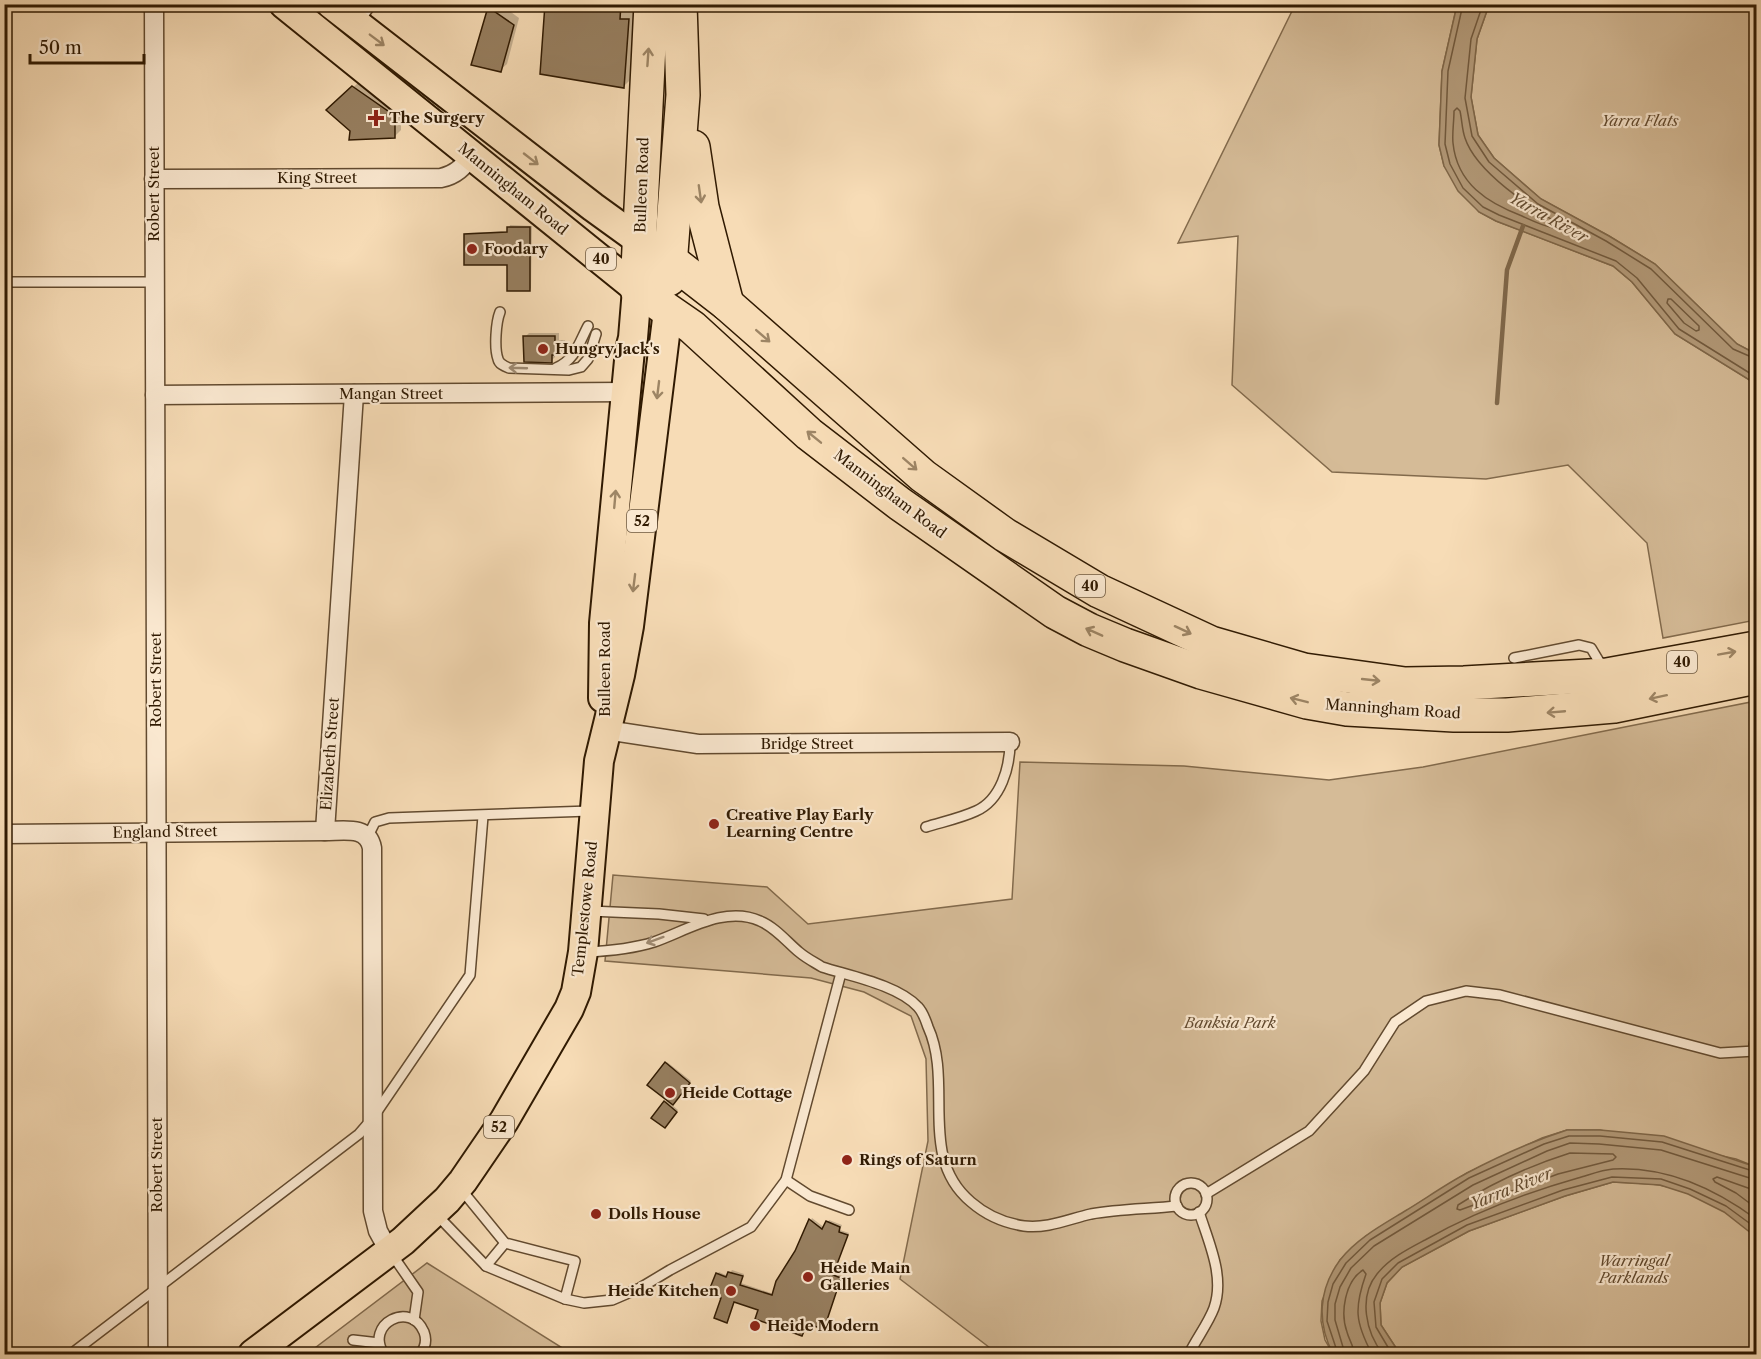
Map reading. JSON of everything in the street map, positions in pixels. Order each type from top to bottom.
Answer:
[{"type":"highway","name":"Bulleen Road","points":[[637,289],[644,109],[651,4]]},
{"type":"highway","name":"Bulleen Road","points":[[668,311],[669,259],[683,95],[680,4]]},
{"type":"highway","name":"Bulleen Road","points":[[683,95],[702,207],[727,304]]},
{"type":"highway","name":"Manningham Road","points":[[640,241],[669,259],[727,304],[923,476],[1005,535],[1075,578],[1141,611],[1211,643],[1304,670],[1405,684],[1441,683],[1611,691]]},
{"type":"highway","name":"Manningham Road","points":[[637,289],[692,327],[809,434],[900,504],[1055,612],[1125,645],[1249,687],[1307,702],[1347,709],[1507,715],[1611,691]]},
{"type":"highway","points":[[1125,645],[1141,611]]},
{"type":"highway","name":"40","points":[[1611,691],[1756,648]]},
{"type":"highway","name":"40","points":[[1611,691],[1756,677]]},
{"type":"main road","name":"Manningham Road","points":[[284,4],[637,289]]},
{"type":"main road","name":"Manningham Road","points":[[350,10],[593,207],[640,241]]},
{"type":"main road","name":"Bulleen Road","points":[[606,730],[602,683],[604,622],[637,289]]},
{"type":"main road","name":"Bulleen Road","points":[[606,730],[629,626],[668,311]]},
{"type":"main road","name":"Templestowe Road","points":[[253,1354],[389,1251],[435,1213],[459,1186],[504,1121],[558,1029],[576,992],[583,952],[598,761],[606,730]]},
{"type":"street","name":"Robert Street","points":[[154,4],[158,1354]]},
{"type":"street","name":"King Street","points":[[154,179],[441,178],[466,165],[470,155]]},
{"type":"street","name":"Mangan Street","points":[[155,395],[626,392]]},
{"type":"street","name":"Elizabeth Street","points":[[354,394],[324,831],[356,831],[368,836]]},
{"type":"street","name":"Bridge Street","points":[[606,730],[698,744],[1010,742]]},
{"type":"street","name":"England Street","points":[[4,834],[324,831]]},
{"type":"street","points":[[368,836],[372,848],[373,1211],[378,1231],[389,1251]]},
{"type":"lane","points":[[4,282],[155,282]]},
{"type":"lane","points":[[500,312],[496,321],[497,357],[501,364],[509,368],[569,370],[581,367],[588,358],[596,334]]},
{"type":"lane","points":[[554,369],[573,357],[588,326]]},
{"type":"lane","points":[[1514,658],[1580,645],[1591,648],[1611,691]]},
{"type":"lane","points":[[926,827],[978,811],[992,800],[1007,771],[1010,742]]},
{"type":"lane","points":[[368,836],[375,822],[389,818],[595,811]]},
{"type":"lane","points":[[71,1354],[359,1134],[372,1119],[470,975],[483,816]]},
{"type":"lane","points":[[587,911],[659,914],[710,920]]},
{"type":"lane","points":[[583,952],[626,949],[655,941],[681,929],[710,920],[739,916],[761,921],[801,954],[822,967],[903,995],[920,1008],[935,1042],[939,1074],[939,1128],[943,1165],[962,1195],[980,1210],[1006,1223],[1040,1226],[1092,1214],[1177,1206]]},
{"type":"lane","points":[[435,1213],[486,1266],[565,1299],[584,1303],[612,1300],[640,1288],[751,1227],[786,1180],[841,973]]},
{"type":"lane","points":[[1206,1194],[1310,1131],[1364,1071],[1395,1022],[1426,1001],[1466,991],[1500,995],[1720,1053],[1756,1053],[1756,1036]]},
{"type":"lane","points":[[786,1180],[810,1196],[849,1210]]},
{"type":"lane","points":[[1196,1183],[1204,1190],[1206,1205],[1199,1212],[1184,1213],[1177,1206],[1176,1195],[1181,1186],[1196,1183]]},
{"type":"lane","points":[[459,1186],[505,1243],[575,1261],[565,1299]]},
{"type":"lane","points":[[1189,1354],[1213,1309],[1218,1287],[1215,1260],[1199,1212]]},
{"type":"lane","points":[[486,1266],[505,1243]]},
{"type":"lane","points":[[389,1251],[418,1292],[414,1320]]},
{"type":"lane","points":[[384,1354],[379,1343],[382,1328],[393,1319],[407,1317],[419,1324],[425,1337],[425,1344],[420,1354]]},
{"type":"lane","points":[[353,1340],[379,1343]]},
{"type":"green space","points":[[1295,5],[1457,5],[1442,71],[1439,145],[1444,166],[1479,212],[1496,221],[1613,266],[1632,282],[1675,334],[1756,384],[1756,620],[1663,638],[1647,543],[1568,465],[1486,479],[1332,472],[1232,385],[1238,236],[1178,243]]},
{"type":"green space","name":"Yarra Flats","points":[[1489,5],[1756,5],[1756,354],[1737,344],[1655,264],[1541,199],[1494,158],[1478,135],[1471,97],[1477,39]]},
{"type":"green space","name":"Banksia Park","points":[[1756,701],[1756,1167],[1736,1159],[1600,1130],[1567,1130],[1542,1138],[1467,1173],[1366,1236],[1340,1260],[1322,1301],[1321,1321],[1325,1340],[1333,1354],[998,1354],[900,1279],[928,1141],[926,1059],[911,1016],[864,992],[811,978],[605,961],[613,875],[767,887],[808,924],[1012,899],[1020,762],[1184,766],[1329,780],[1423,767]]},
{"type":"green space","name":"Warringal Parklands","points":[[1613,1182],[1659,1185],[1684,1192],[1725,1212],[1756,1237],[1756,1354],[1400,1354],[1381,1325],[1380,1303],[1387,1283],[1402,1267],[1469,1231],[1565,1196]]},
{"type":"green space","points":[[427,1263],[572,1354],[307,1354]]},
{"type":"water","name":"Yarra River","points":[[1457,5],[1489,5],[1477,39],[1471,97],[1478,135],[1494,158],[1541,199],[1655,264],[1737,344],[1756,354],[1756,384],[1675,334],[1632,282],[1613,266],[1496,221],[1479,212],[1458,191],[1444,166],[1439,145],[1442,71]]},
{"type":"water","name":"Yarra River","points":[[1567,1130],[1600,1130],[1664,1136],[1756,1167],[1756,1237],[1724,1212],[1688,1194],[1660,1185],[1613,1182],[1565,1196],[1469,1231],[1402,1267],[1387,1283],[1380,1303],[1381,1325],[1400,1354],[1333,1354],[1324,1330],[1322,1307],[1327,1283],[1346,1252],[1379,1227],[1467,1173],[1516,1149]]},
{"type":"building","points":[[545,4],[621,4],[620,19],[629,19],[624,88],[540,74]]},
{"type":"building","points":[[488,7],[514,25],[501,72],[471,65]]},
{"type":"building","points":[[352,86],[395,116],[395,138],[349,140],[350,131],[326,110]]},
{"type":"building","points":[[507,227],[530,227],[530,291],[507,291],[507,265],[464,265],[464,234],[507,232]]},
{"type":"building","name":"Hungry Jack's","points":[[523,336],[555,336],[555,343],[562,343],[562,355],[552,355],[552,363],[524,362]]},
{"type":"building","name":"Heide Cottage","points":[[665,1062],[690,1083],[673,1105],[647,1085]]},
{"type":"building","points":[[664,1101],[677,1112],[665,1128],[651,1118]]},
{"type":"building","name":"Heide Main Galleries","points":[[809,1219],[822,1229],[826,1221],[840,1227],[839,1232],[848,1235],[833,1275],[841,1278],[824,1329],[807,1324],[802,1336],[755,1319],[758,1310],[734,1302],[727,1323],[714,1318],[721,1298],[708,1293],[716,1273],[726,1277],[728,1272],[743,1276],[740,1285],[772,1295],[776,1281],[795,1251]]},
{"type":"waterway","points":[[1497,403],[1507,270],[1523,226]]},
{"type":"place","name":"The Surgery","points":[[376,118]]},
{"type":"place","name":"Foodary","points":[[472,249]]},
{"type":"place","name":"Hungry Jack's","points":[[543,349]]},
{"type":"place","name":"Creative Play Early Learning Centre","points":[[714,824]]},
{"type":"place","name":"Heide Cottage","points":[[670,1093]]},
{"type":"place","name":"Rings of Saturn","points":[[847,1160]]},
{"type":"place","name":"Dolls House","points":[[596,1214]]},
{"type":"place","name":"Heide Main Galleries","points":[[808,1277]]},
{"type":"place","name":"Heide Kitchen","points":[[731,1291]]},
{"type":"place","name":"Heide Modern","points":[[755,1326]]}]
